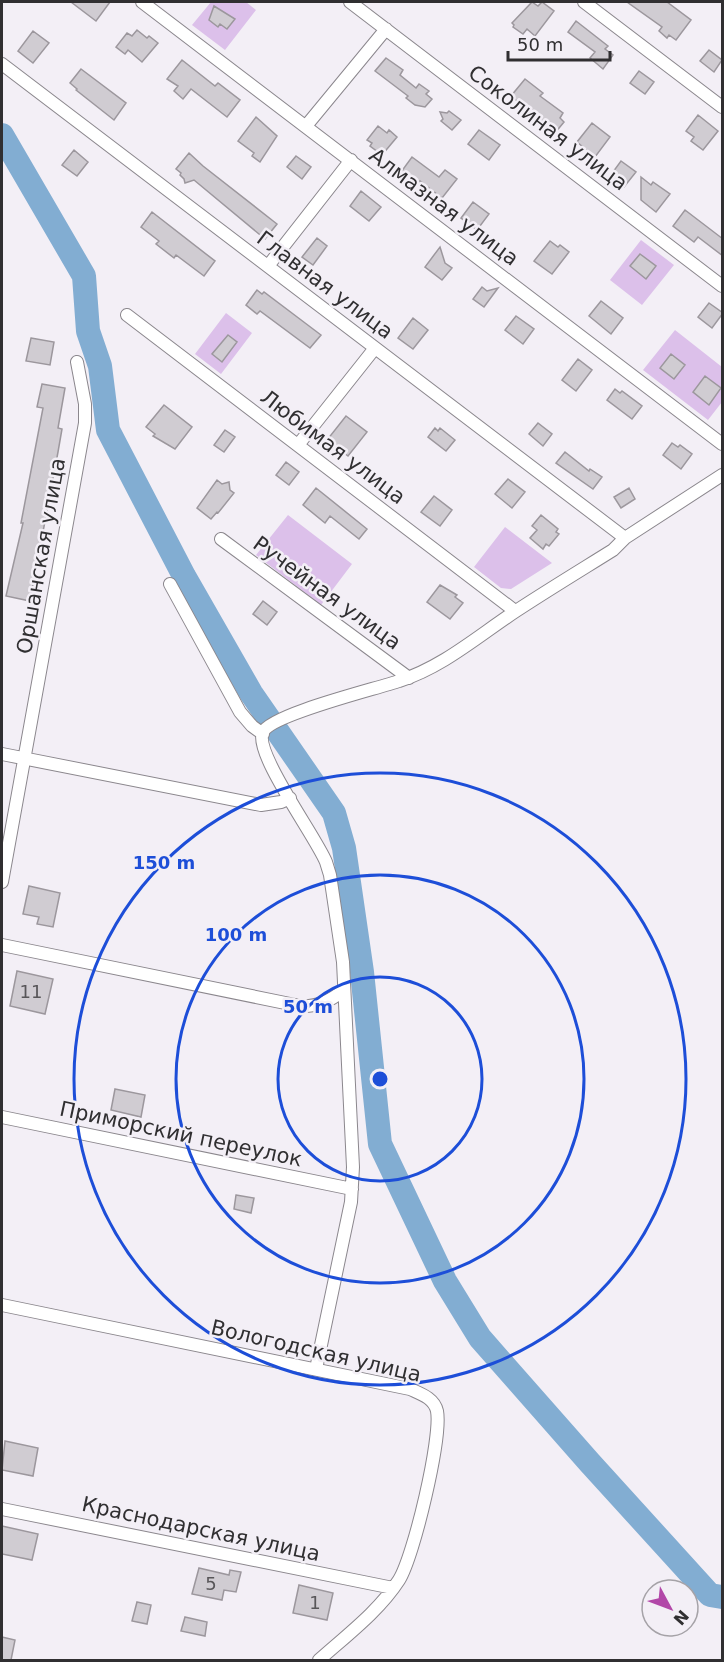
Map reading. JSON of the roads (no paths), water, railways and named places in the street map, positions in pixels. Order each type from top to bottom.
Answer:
[{"type":"street","name":"Алмазная улица","points":[[142,2],[723,444]]},
{"type":"street","name":"Соколиная улица","points":[[350,2],[723,286]]},
{"type":"street","points":[[584,2],[723,107]]},
{"type":"street","points":[[306,126],[386,29]]},
{"type":"street","name":"Главная улица","points":[[2,64],[625,538]]},
{"type":"street","points":[[268,266],[351,160]]},
{"type":"street","name":"Любимая улица","points":[[127,315],[515,611]]},
{"type":"street","points":[[298,445],[375,348]]},
{"type":"street","name":"Оршанская улица","points":[[2,882],[85,423],[85,404],[77,362]]},
{"type":"street","points":[[316,1369],[352,1189],[353,1167],[343,963],[330,875],[323,854],[265,752],[262,741],[271,726],[292,714],[409,678],[448,658],[515,611],[613,550],[625,538],[723,474]]},
{"type":"street","name":"Ручейная улица","points":[[221,539],[409,678]]},
{"type":"street","points":[[170,584],[240,712],[252,726],[271,726]]},
{"type":"street","points":[[2,754],[261,805],[290,798]]},
{"type":"street","points":[[2,945],[300,1006],[324,1003],[344,990]]},
{"type":"street","name":"Приморский переулок","points":[[2,1117],[352,1189]]},
{"type":"street","name":"Вологодская улица","points":[[2,1305],[410,1389],[428,1396],[437,1409],[437,1432],[415,1541],[401,1577],[370,1614],[319,1660]]},
{"type":"street","name":"Краснодарская улица","points":[[2,1509],[393,1588]]},
{"type":"waterway","points":[[2,135],[84,276],[88,331],[100,366],[108,430],[184,576],[251,693],[334,813],[344,848],[362,972],[380,1144],[445,1281],[480,1338],[710,1595],[722,1597]]}]
